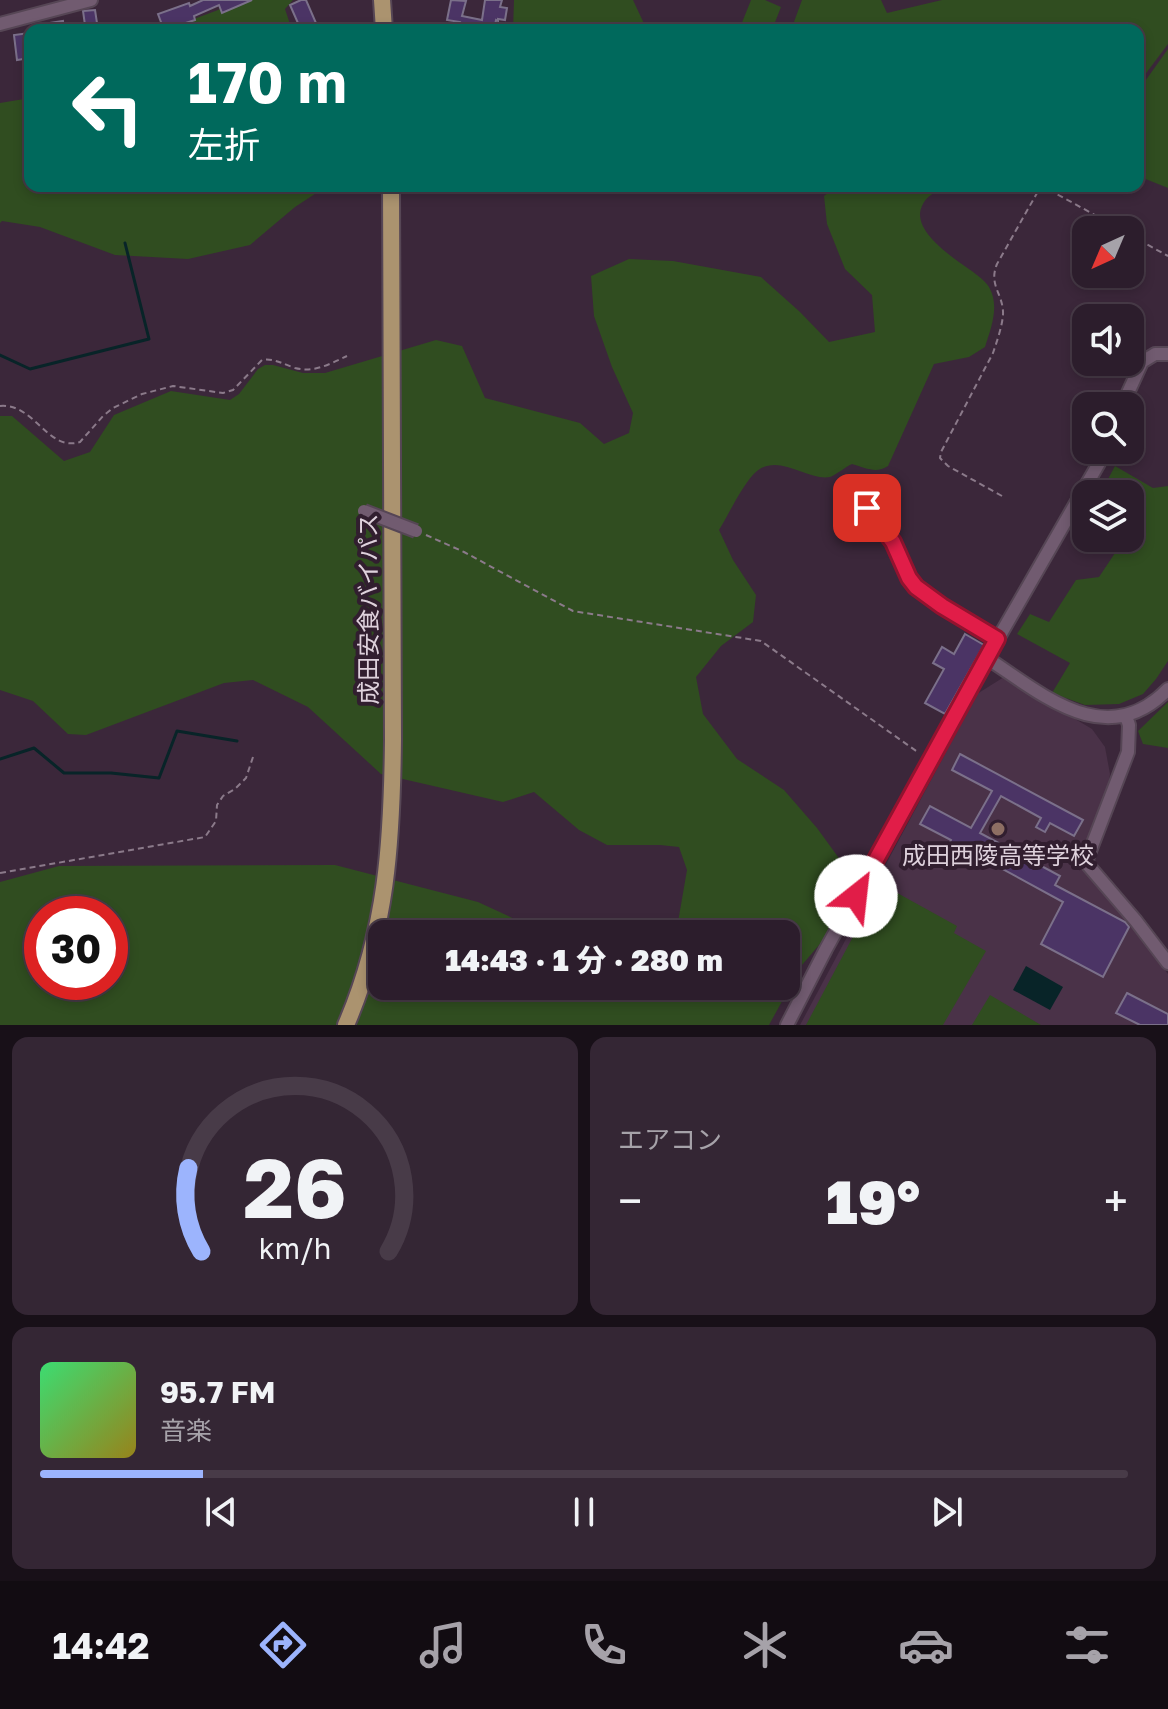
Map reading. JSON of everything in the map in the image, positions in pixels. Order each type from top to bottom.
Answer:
[{"type":"main road","points":[[382,0],[384,24]]},
{"type":"main road","name":"成田安食バイパス","points":[[346,1025],[362,985],[381,913],[391,828],[391,192]]},
{"type":"street","points":[[0,24],[91,0]]},
{"type":"street","points":[[1127,392],[1136,370],[1148,356],[1168,354]]},
{"type":"street","points":[[787,1025],[997,639],[1098,464]]},
{"type":"street","points":[[867,508],[893,542],[916,587],[997,639]]},
{"type":"street","points":[[364,511],[416,531]]},
{"type":"street","points":[[987,658],[1044,695],[1071,710],[1095,718],[1126,716],[1160,698],[1168,689]]},
{"type":"street","points":[[1126,716],[1129,725],[1128,752],[1087,859],[1088,865],[1168,963]]},
{"type":"path","points":[[1002,496],[948,466],[940,458],[993,353],[1003,315],[993,274],[1038,192]]},
{"type":"path","points":[[1053,192],[1097,216]]},
{"type":"path","points":[[1144,243],[1168,256]]},
{"type":"path","points":[[0,406],[14,406],[49,434],[66,443],[76,444],[113,408],[142,394],[173,386],[228,393],[262,360],[314,369],[347,356]]},
{"type":"path","points":[[416,531],[464,552],[573,611],[761,641],[930,761]]},
{"type":"path","points":[[0,873],[205,837],[216,821],[217,805],[223,796],[246,778],[254,754]]},
{"type":"shaded area","name":"成田西陵高等学校","points":[[1004,677],[1092,729],[1105,747],[1110,774],[1107,798],[1078,860],[1134,926],[1168,974],[1168,1025],[800,1025],[977,694]]},
{"type":"shaded area","points":[[1026,966],[1063,987],[1050,1010],[1013,990]]},
{"type":"green space","points":[[235,0],[293,0],[285,9],[290,24],[181,24]]},
{"type":"green space","points":[[514,0],[633,0],[644,24],[513,24]]},
{"type":"green space","points":[[751,0],[765,0],[781,7],[774,24],[741,24]]},
{"type":"green space","points":[[802,0],[881,0],[887,13],[942,0],[1168,0],[1168,44],[1144,76],[1144,24],[793,24]]},
{"type":"green space","points":[[1168,49],[1168,188],[1144,178],[1144,83]]},
{"type":"green space","points":[[24,99],[24,192],[318,192],[250,245],[188,259],[115,255],[40,227],[0,223],[0,103]]},
{"type":"green space","points":[[829,192],[935,192],[922,206],[922,224],[934,241],[987,284],[994,309],[985,347],[969,357],[934,364],[888,466],[875,470],[852,464],[830,477],[821,477],[784,466],[766,466],[747,483],[719,530],[733,560],[756,595],[753,622],[721,646],[696,677],[703,714],[737,759],[784,790],[817,828],[857,883],[842,918],[800,969],[800,920],[678,920],[687,870],[679,847],[607,845],[579,830],[534,792],[503,802],[381,774],[308,707],[253,680],[224,683],[86,735],[68,734],[33,701],[0,690],[0,416],[12,416],[64,461],[90,452],[114,415],[171,391],[230,400],[265,365],[303,373],[325,373],[436,340],[462,346],[485,398],[580,423],[604,444],[629,433],[633,413],[594,316],[591,276],[629,259],[673,261],[761,277],[829,342],[875,332],[872,295],[845,269],[827,224],[824,196]]},
{"type":"green space","points":[[1115,466],[1139,480],[1108,480]]},
{"type":"green space","points":[[1144,483],[1153,488],[1168,486],[1168,661],[1143,694],[1119,704],[1085,705],[1052,693],[1070,663],[1017,634],[1030,614],[1049,622],[1076,580],[1099,577],[1116,552],[1144,552]]},
{"type":"green space","points":[[1168,702],[1168,748],[1143,744],[1138,731]]},
{"type":"green space","points":[[335,865],[478,902],[517,920],[368,920],[368,1000],[783,1000],[769,1025],[0,1025],[0,882],[59,866]]},
{"type":"green space","points":[[881,884],[957,926],[954,933],[986,951],[943,1025],[806,1025]]},
{"type":"green space","points":[[990,995],[1041,1025],[972,1025]]},
{"type":"building","points":[[203,0],[252,0],[222,13],[219,5],[183,24],[162,24],[158,14],[189,3],[190,6]]},
{"type":"building","points":[[306,0],[316,24],[298,24],[290,5]]},
{"type":"building","points":[[451,0],[466,1],[462,16],[482,20],[485,0],[502,0],[500,7],[507,8],[505,20],[498,19],[495,24],[460,24],[447,20]]},
{"type":"building","points":[[95,10],[97,23],[85,24],[83,11]]},
{"type":"building","points":[[24,34],[24,59],[17,60],[14,35]]},
{"type":"building","points":[[965,634],[984,645],[945,714],[925,703],[944,669],[933,663],[942,647],[954,654]]},
{"type":"building","points":[[960,754],[1083,820],[1074,836],[1050,823],[1045,832],[1036,827],[1041,818],[1001,796],[980,833],[1060,876],[1055,885],[1125,922],[1129,927],[1103,977],[1041,944],[1063,902],[964,848],[959,858],[946,851],[951,840],[920,824],[930,806],[971,828],[992,791],[952,770]]},
{"type":"building","points":[[1127,993],[1168,1014],[1168,1025],[1140,1025],[1116,1013]]},
{"type":"waterway","points":[[0,355],[30,369],[149,339],[125,243]]},
{"type":"waterway","points":[[0,759],[34,748],[64,773],[111,773],[159,778],[177,731],[237,741]]},
{"type":"place","name":"成田西陵高等学校","points":[[998,829]]},
{"type":"route","points":[[856,896],[997,639],[916,587],[893,542],[867,508]]}]
